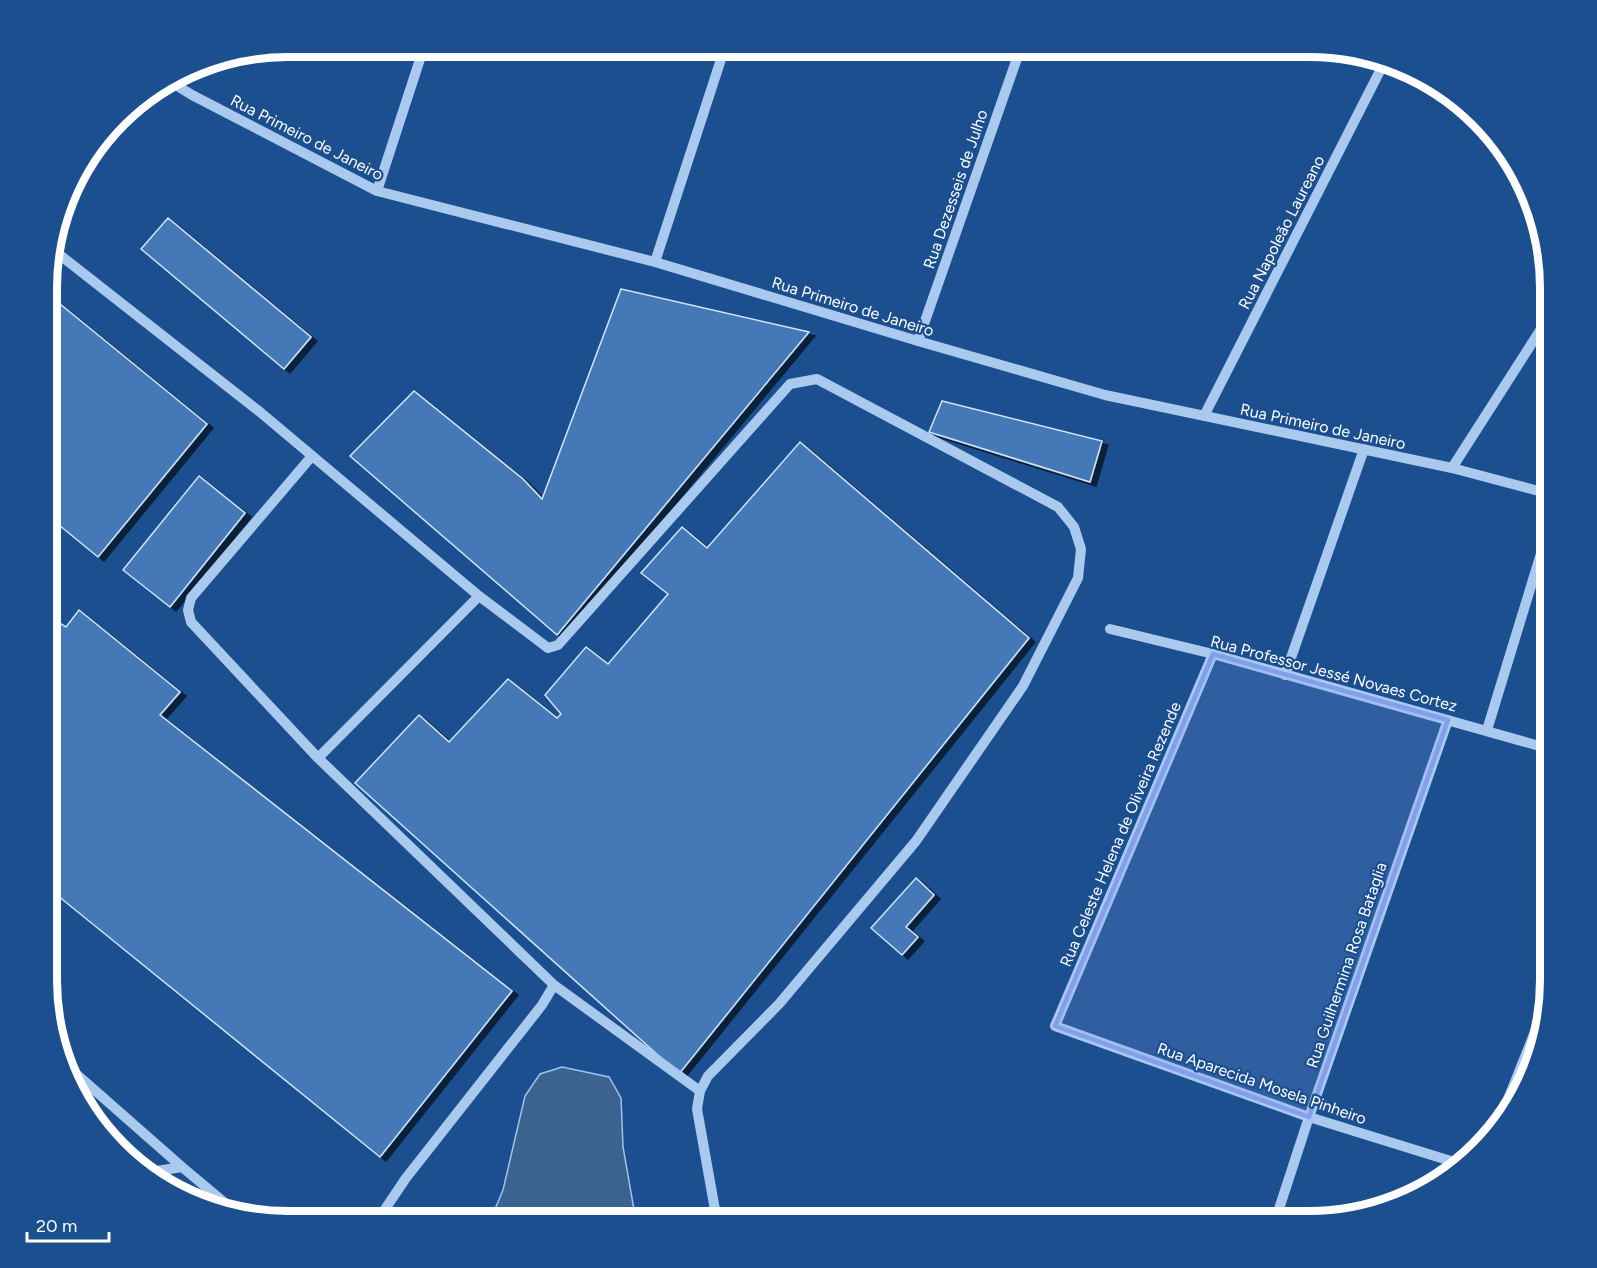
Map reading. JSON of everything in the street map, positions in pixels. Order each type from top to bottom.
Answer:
[{"type":"street","points":[[377,191],[420,57]]},
{"type":"street","points":[[655,262],[722,57]]},
{"type":"street","name":"Rua Dezesseis de Julho","points":[[918,341],[1017,57]]},
{"type":"street","name":"Rua Napoleão Laureano","points":[[1204,416],[1381,68]]},
{"type":"street","name":"Rua Primeiro de Janeiro","points":[[177,86],[377,191],[655,262],[1105,395],[1452,468],[1540,491]]},
{"type":"street","points":[[59,255],[312,456],[479,596],[548,648],[558,645],[790,384],[817,379],[1058,507],[1074,527],[1081,549],[1078,578],[1023,687],[916,841],[779,1004],[708,1076],[700,1091],[697,1109],[715,1211]]},
{"type":"street","points":[[1452,468],[1540,331]]},
{"type":"street","points":[[1285,675],[1364,449]]},
{"type":"street","points":[[312,456],[190,598],[188,610],[191,622],[318,758],[554,985],[700,1091]]},
{"type":"street","points":[[1487,730],[1540,557]]},
{"type":"street","points":[[318,758],[479,596]]},
{"type":"street","name":"Rua Professor Jessé Novaes Cortez","points":[[1110,629],[1213,654],[1540,745]]},
{"type":"street","name":"Rua Celeste Helena de Oliveira Rezende","points":[[1055,1026],[1213,654]]},
{"type":"street","name":"Rua Guilhermina Rosa Bataglia","points":[[1278,1211],[1448,720]]},
{"type":"street","points":[[384,1211],[406,1178],[542,1005],[554,985]]},
{"type":"street","name":"Rua Aparecida Mosela Pinheiro","points":[[1055,1026],[1309,1117],[1452,1162]]},
{"type":"street","points":[[1511,1093],[1533,1037]]},
{"type":"street","points":[[78,1076],[224,1202]]},
{"type":"street","points":[[157,1170],[182,1167]]},
{"type":"highlighted area","points":[[1213,654],[1448,720],[1309,1117],[1055,1026]]},
{"type":"water","points":[[562,1067],[609,1077],[621,1098],[623,1147],[634,1211],[494,1211],[503,1190],[525,1096],[540,1074]]},
{"type":"building","points":[[168,218],[311,337],[284,369],[141,249]]},
{"type":"building","points":[[621,289],[809,332],[557,635],[350,456],[414,391],[523,479],[542,499]]},
{"type":"building","points":[[57,302],[207,424],[98,557],[57,523]]},
{"type":"building","points":[[942,401],[1102,441],[1090,482],[929,432]]},
{"type":"building","points":[[800,442],[1029,638],[679,1074],[355,783],[419,715],[449,742],[508,679],[557,718],[561,714],[545,695],[586,647],[608,664],[668,594],[641,573],[682,527],[707,548]]},
{"type":"building","points":[[199,476],[245,513],[170,607],[123,570]]},
{"type":"building","points":[[79,610],[180,692],[160,715],[512,991],[380,1157],[57,895],[57,622],[66,627]]},
{"type":"building","points":[[916,878],[934,895],[906,927],[918,937],[902,955],[871,928]]}]
